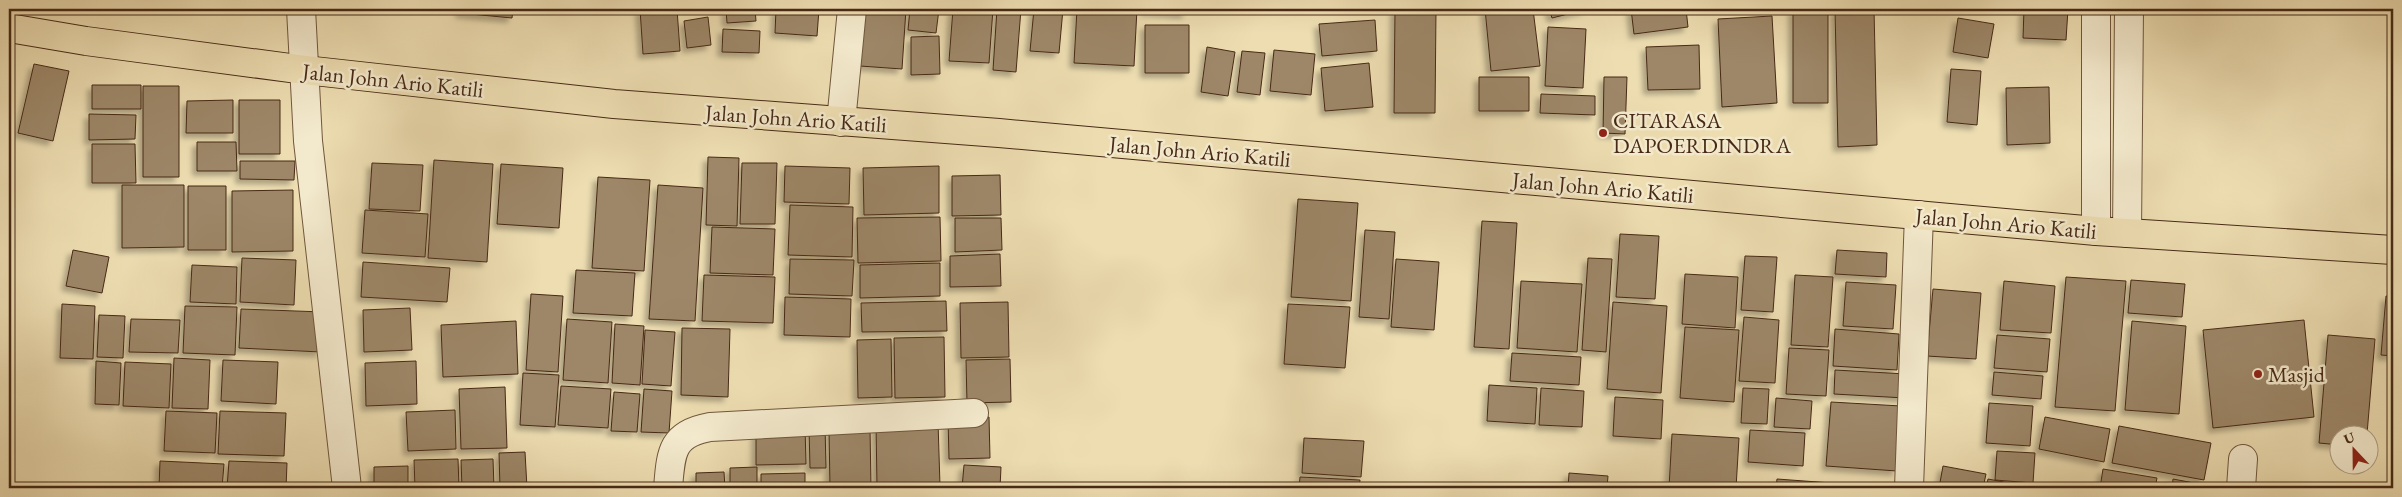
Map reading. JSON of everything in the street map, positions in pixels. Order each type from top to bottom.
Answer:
[{"type":"main road","name":"Jalan John Ario Katili","points":[[9,28],[86,41],[305,70],[614,104],[999,134],[2096,231],[2393,250]]},
{"type":"street","points":[[301,9],[308,141],[347,488]]},
{"type":"street","points":[[841,122],[852,9]]},
{"type":"street","points":[[2096,9],[2096,231]]},
{"type":"street","points":[[2127,233],[2129,9]]},
{"type":"street","points":[[1909,488],[1919,215]]},
{"type":"street","points":[[668,488],[670,456],[682,438],[693,430],[710,427],[974,413]]},
{"type":"street","points":[[2242,488],[2243,460]]},
{"type":"building","points":[[460,9],[513,9],[512,18],[460,13]]},
{"type":"building","points":[[640,9],[677,9],[680,51],[643,54]]},
{"type":"building","points":[[726,9],[755,9],[756,21],[727,23]]},
{"type":"building","points":[[776,9],[819,9],[817,36],[775,33]]},
{"type":"building","points":[[866,9],[906,9],[902,69],[860,66]]},
{"type":"building","points":[[910,9],[939,9],[936,33],[908,30]]},
{"type":"building","points":[[953,9],[993,9],[989,63],[949,61]]},
{"type":"building","points":[[997,9],[1021,9],[1016,72],[993,70]]},
{"type":"building","points":[[1034,9],[1063,9],[1059,53],[1030,51]]},
{"type":"building","points":[[1077,9],[1137,9],[1134,66],[1074,63]]},
{"type":"building","points":[[1145,9],[1187,9],[1186,14],[1145,11]]},
{"type":"building","points":[[1395,9],[1436,9],[1435,113],[1394,113]]},
{"type":"building","points":[[1485,9],[1533,9],[1540,66],[1491,71]]},
{"type":"building","points":[[1549,9],[1588,9],[1552,18]]},
{"type":"building","points":[[1631,9],[1686,9],[1688,27],[1634,34]]},
{"type":"building","points":[[1793,9],[1828,9],[1828,103],[1793,103]]},
{"type":"building","points":[[1835,9],[1874,9],[1877,145],[1838,147]]},
{"type":"building","points":[[2024,9],[2068,9],[2066,40],[2023,38]]},
{"type":"building","points":[[1772,16],[1777,103],[1722,107],[1718,19]]},
{"type":"building","points":[[708,17],[711,45],[687,48],[684,21]]},
{"type":"building","points":[[1958,18],[1994,24],[1988,58],[1953,52]]},
{"type":"building","points":[[1375,20],[1377,51],[1322,56],[1319,24]]},
{"type":"building","points":[[1145,25],[1189,25],[1189,73],[1145,73]]},
{"type":"building","points":[[1548,27],[1586,29],[1583,88],[1545,86]]},
{"type":"building","points":[[723,29],[760,31],[759,53],[722,52]]},
{"type":"building","points":[[939,36],[940,74],[911,75],[911,37]]},
{"type":"building","points":[[1699,45],[1700,89],[1648,90],[1646,47]]},
{"type":"building","points":[[1207,47],[1235,52],[1228,96],[1201,92]]},
{"type":"building","points":[[1274,50],[1315,54],[1311,95],[1270,91]]},
{"type":"building","points":[[1242,51],[1265,53],[1260,95],[1237,92]]},
{"type":"building","points":[[1369,63],[1373,107],[1325,111],[1321,68]]},
{"type":"building","points":[[34,64],[69,71],[53,141],[18,133]]},
{"type":"building","points":[[1951,69],[1981,71],[1977,125],[1947,122]]},
{"type":"building","points":[[1479,77],[1529,77],[1529,111],[1479,111]]},
{"type":"building","points":[[1604,77],[1627,77],[1625,134],[1603,133]]},
{"type":"building","points":[[92,85],[141,85],[141,109],[92,109]]},
{"type":"building","points":[[143,86],[179,86],[179,177],[143,177]]},
{"type":"building","points":[[2049,87],[2050,143],[2007,145],[2006,88]]},
{"type":"building","points":[[1541,94],[1595,96],[1595,115],[1540,113]]},
{"type":"building","points":[[233,100],[233,133],[186,133],[187,101]]},
{"type":"building","points":[[239,100],[280,100],[280,154],[239,154]]},
{"type":"building","points":[[89,114],[136,115],[135,139],[89,140]]},
{"type":"building","points":[[197,142],[236,142],[237,171],[197,171]]},
{"type":"building","points":[[92,144],[135,144],[136,183],[92,183]]},
{"type":"building","points":[[708,157],[739,158],[737,226],[706,225]]},
{"type":"building","points":[[434,160],[493,164],[487,262],[428,258]]},
{"type":"building","points":[[240,161],[295,161],[294,180],[240,179]]},
{"type":"building","points":[[372,163],[423,165],[420,211],[369,209]]},
{"type":"building","points":[[742,163],[777,163],[775,224],[740,224]]},
{"type":"building","points":[[501,164],[563,168],[559,228],[497,224]]},
{"type":"building","points":[[785,166],[850,168],[849,204],[784,202]]},
{"type":"building","points":[[939,166],[939,213],[864,215],[863,168]]},
{"type":"building","points":[[1000,175],[1001,215],[952,216],[952,176]]},
{"type":"building","points":[[598,177],[650,180],[644,271],[592,268]]},
{"type":"building","points":[[122,185],[184,185],[184,247],[122,248]]},
{"type":"building","points":[[658,185],[703,188],[695,321],[649,319]]},
{"type":"building","points":[[188,186],[226,186],[226,250],[188,250]]},
{"type":"building","points":[[293,190],[293,251],[232,252],[232,191]]},
{"type":"building","points":[[1298,199],[1358,203],[1351,301],[1291,297]]},
{"type":"building","points":[[790,205],[853,207],[852,257],[788,255]]},
{"type":"building","points":[[365,210],[428,214],[425,257],[362,253]]},
{"type":"building","points":[[940,217],[941,261],[858,263],[857,218]]},
{"type":"building","points":[[955,218],[1001,218],[1002,250],[955,252]]},
{"type":"building","points":[[1482,221],[1517,223],[1509,349],[1474,347]]},
{"type":"building","points":[[712,227],[775,229],[773,275],[710,273]]},
{"type":"building","points":[[1365,230],[1395,232],[1389,319],[1359,317]]},
{"type":"building","points":[[1620,234],[1659,236],[1655,299],[1616,297]]},
{"type":"building","points":[[73,250],[109,257],[102,293],[66,286]]},
{"type":"building","points":[[1837,250],[1887,253],[1886,277],[1835,274]]},
{"type":"building","points":[[1000,254],[1001,286],[950,287],[950,256]]},
{"type":"building","points":[[1745,256],[1777,257],[1773,312],[1741,310]]},
{"type":"building","points":[[242,258],[296,260],[294,305],[240,302]]},
{"type":"building","points":[[1588,258],[1612,259],[1606,352],[1582,350]]},
{"type":"building","points":[[790,259],[854,260],[852,296],[789,294]]},
{"type":"building","points":[[1396,259],[1439,262],[1434,330],[1391,327]]},
{"type":"building","points":[[363,262],[450,268],[447,302],[361,297]]},
{"type":"building","points":[[940,263],[940,296],[860,298],[860,265]]},
{"type":"building","points":[[192,265],[237,267],[236,304],[190,302]]},
{"type":"building","points":[[576,270],[635,273],[632,316],[573,313]]},
{"type":"building","points":[[1685,274],[1738,277],[1735,328],[1682,324]]},
{"type":"building","points":[[704,275],[775,277],[773,323],[702,321]]},
{"type":"building","points":[[1795,275],[1833,277],[1828,347],[1791,345]]},
{"type":"building","points":[[2066,277],[2126,281],[2115,411],[2055,407]]},
{"type":"building","points":[[2131,280],[2185,284],[2182,317],[2128,313]]},
{"type":"building","points":[[1521,281],[1582,284],[1577,352],[1517,348]]},
{"type":"building","points":[[2004,281],[2055,286],[2051,333],[2000,330]]},
{"type":"building","points":[[1846,282],[1896,285],[1893,329],[1843,326]]},
{"type":"building","points":[[1933,289],[1981,293],[1976,359],[1927,356]]},
{"type":"building","points":[[531,294],[563,296],[558,372],[526,370]]},
{"type":"building","points":[[2386,296],[2393,297],[2393,356],[2381,355]]},
{"type":"building","points":[[785,297],[851,299],[850,337],[784,335]]},
{"type":"building","points":[[946,301],[947,331],[862,332],[861,303]]},
{"type":"building","points":[[1008,302],[1009,357],[961,358],[960,303]]},
{"type":"building","points":[[1613,302],[1667,306],[1661,393],[1607,389]]},
{"type":"building","points":[[62,304],[95,306],[93,359],[60,358]]},
{"type":"building","points":[[1288,304],[1350,307],[1345,368],[1284,364]]},
{"type":"building","points":[[185,306],[237,307],[235,355],[183,353]]},
{"type":"building","points":[[410,308],[412,350],[364,352],[363,310]]},
{"type":"building","points":[[241,309],[323,312],[321,352],[239,348]]},
{"type":"building","points":[[99,315],[125,316],[123,358],[97,357]]},
{"type":"building","points":[[1744,317],[1779,320],[1775,383],[1739,381]]},
{"type":"building","points":[[131,319],[180,320],[178,353],[129,352]]},
{"type":"building","points":[[567,319],[612,322],[608,383],[563,380]]},
{"type":"building","name":"Masjid","points":[[2304,320],[2314,417],[2213,428],[2203,330]]},
{"type":"building","points":[[516,321],[518,374],[443,377],[441,325]]},
{"type":"building","points":[[2132,321],[2186,326],[2179,414],[2125,410]]},
{"type":"building","points":[[615,324],[644,326],[640,385],[612,383]]},
{"type":"building","points":[[1685,327],[1739,330],[1734,402],[1680,398]]},
{"type":"building","points":[[682,328],[730,329],[728,397],[681,395]]},
{"type":"building","points":[[1835,329],[1899,334],[1897,370],[1833,366]]},
{"type":"building","points":[[645,330],[675,332],[671,386],[642,384]]},
{"type":"building","points":[[1997,335],[2050,339],[2047,372],[1994,368]]},
{"type":"building","points":[[2328,335],[2375,339],[2368,424],[2330,424],[2330,444],[2319,443]]},
{"type":"building","points":[[944,337],[945,397],[895,398],[894,338]]},
{"type":"building","points":[[891,339],[892,397],[858,398],[857,340]]},
{"type":"building","points":[[1789,348],[1829,350],[1826,396],[1786,394]]},
{"type":"building","points":[[1512,353],[1581,357],[1579,385],[1510,381]]},
{"type":"building","points":[[174,358],[210,360],[208,409],[172,408]]},
{"type":"building","points":[[1010,359],[1011,402],[967,403],[966,360]]},
{"type":"building","points":[[223,360],[278,362],[276,404],[221,401]]},
{"type":"building","points":[[96,361],[121,363],[119,405],[95,404]]},
{"type":"building","points":[[416,361],[417,404],[366,406],[365,363]]},
{"type":"building","points":[[125,362],[171,364],[169,408],[123,406]]},
{"type":"building","points":[[1835,370],[1906,374],[1905,398],[1834,394]]},
{"type":"building","points":[[1994,372],[2043,376],[2041,399],[1992,395]]},
{"type":"building","points":[[523,373],[559,375],[555,427],[520,425]]},
{"type":"building","points":[[1489,385],[1537,388],[1535,424],[1487,421]]},
{"type":"building","points":[[561,386],[611,389],[608,428],[558,425]]},
{"type":"building","points":[[505,387],[507,448],[461,449],[459,389]]},
{"type":"building","points":[[1541,388],[1584,391],[1582,427],[1539,425]]},
{"type":"building","points":[[1743,388],[1769,389],[1767,424],[1741,423]]},
{"type":"building","points":[[644,389],[672,391],[669,433],[641,432]]},
{"type":"building","points":[[614,392],[640,394],[637,432],[611,431]]},
{"type":"building","points":[[1615,397],[1663,400],[1661,439],[1613,436]]},
{"type":"building","points":[[1776,398],[1812,401],[1810,429],[1774,427]]},
{"type":"building","points":[[1831,402],[1901,406],[1897,471],[1826,466]]},
{"type":"building","points":[[1989,403],[2033,406],[2030,446],[1986,443]]},
{"type":"building","points":[[455,410],[456,449],[408,451],[406,412]]},
{"type":"building","points":[[166,411],[217,413],[215,453],[164,451]]},
{"type":"building","points":[[220,411],[286,413],[284,456],[218,454]]},
{"type":"building","points":[[989,417],[990,458],[949,459],[948,418]]},
{"type":"building","points":[[2045,417],[2110,429],[2104,462],[2039,449]]},
{"type":"building","points":[[938,422],[940,486],[877,487],[876,424]]},
{"type":"building","points":[[825,426],[826,468],[810,468],[809,427]]},
{"type":"building","points":[[2119,426],[2211,443],[2204,480],[2112,463]]},
{"type":"building","points":[[805,427],[806,464],[756,465],[756,428]]},
{"type":"building","points":[[870,429],[871,488],[830,488],[829,430]]},
{"type":"building","points":[[1750,430],[1805,433],[1803,466],[1748,462]]},
{"type":"building","points":[[1672,434],[1739,438],[1736,488],[1669,488]]},
{"type":"building","points":[[1304,438],[1364,441],[1361,477],[1302,473]]},
{"type":"building","points":[[1997,451],[2035,453],[2033,483],[1995,480]]},
{"type":"building","points":[[525,452],[527,488],[500,488],[499,453]]},
{"type":"building","points":[[458,459],[459,488],[415,488],[414,460]]},
{"type":"building","points":[[493,459],[494,488],[462,488],[461,460]]},
{"type":"building","points":[[160,461],[224,464],[222,488],[159,488]]},
{"type":"building","points":[[229,461],[287,463],[286,488],[227,488]]},
{"type":"building","points":[[964,465],[1001,467],[1000,488],[962,488]]},
{"type":"building","points":[[408,466],[408,488],[374,488],[374,467]]},
{"type":"building","points":[[1943,466],[1986,474],[1983,488],[1939,488]]},
{"type":"building","points":[[757,467],[757,488],[730,488],[730,468]]},
{"type":"building","points":[[2103,469],[2157,478],[2155,488],[2100,488]]},
{"type":"building","points":[[724,472],[725,488],[696,488],[696,473]]},
{"type":"building","points":[[805,473],[805,488],[761,488],[761,474]]},
{"type":"building","points":[[1569,473],[1608,476],[1607,488],[1568,488]]},
{"type":"building","points":[[1300,477],[1360,480],[1359,488],[1299,488]]},
{"type":"building","points":[[1777,479],[1845,484],[1844,488],[1776,488]]},
{"type":"building","points":[[1988,479],[2035,488],[1986,488]]},
{"type":"building","points":[[2173,479],[2221,488],[2172,488]]},
{"type":"place","name":"CITARASA DAPOERDINDRA","points":[[1603,133]]},
{"type":"place","name":"Masjid","points":[[2258,374]]}]
